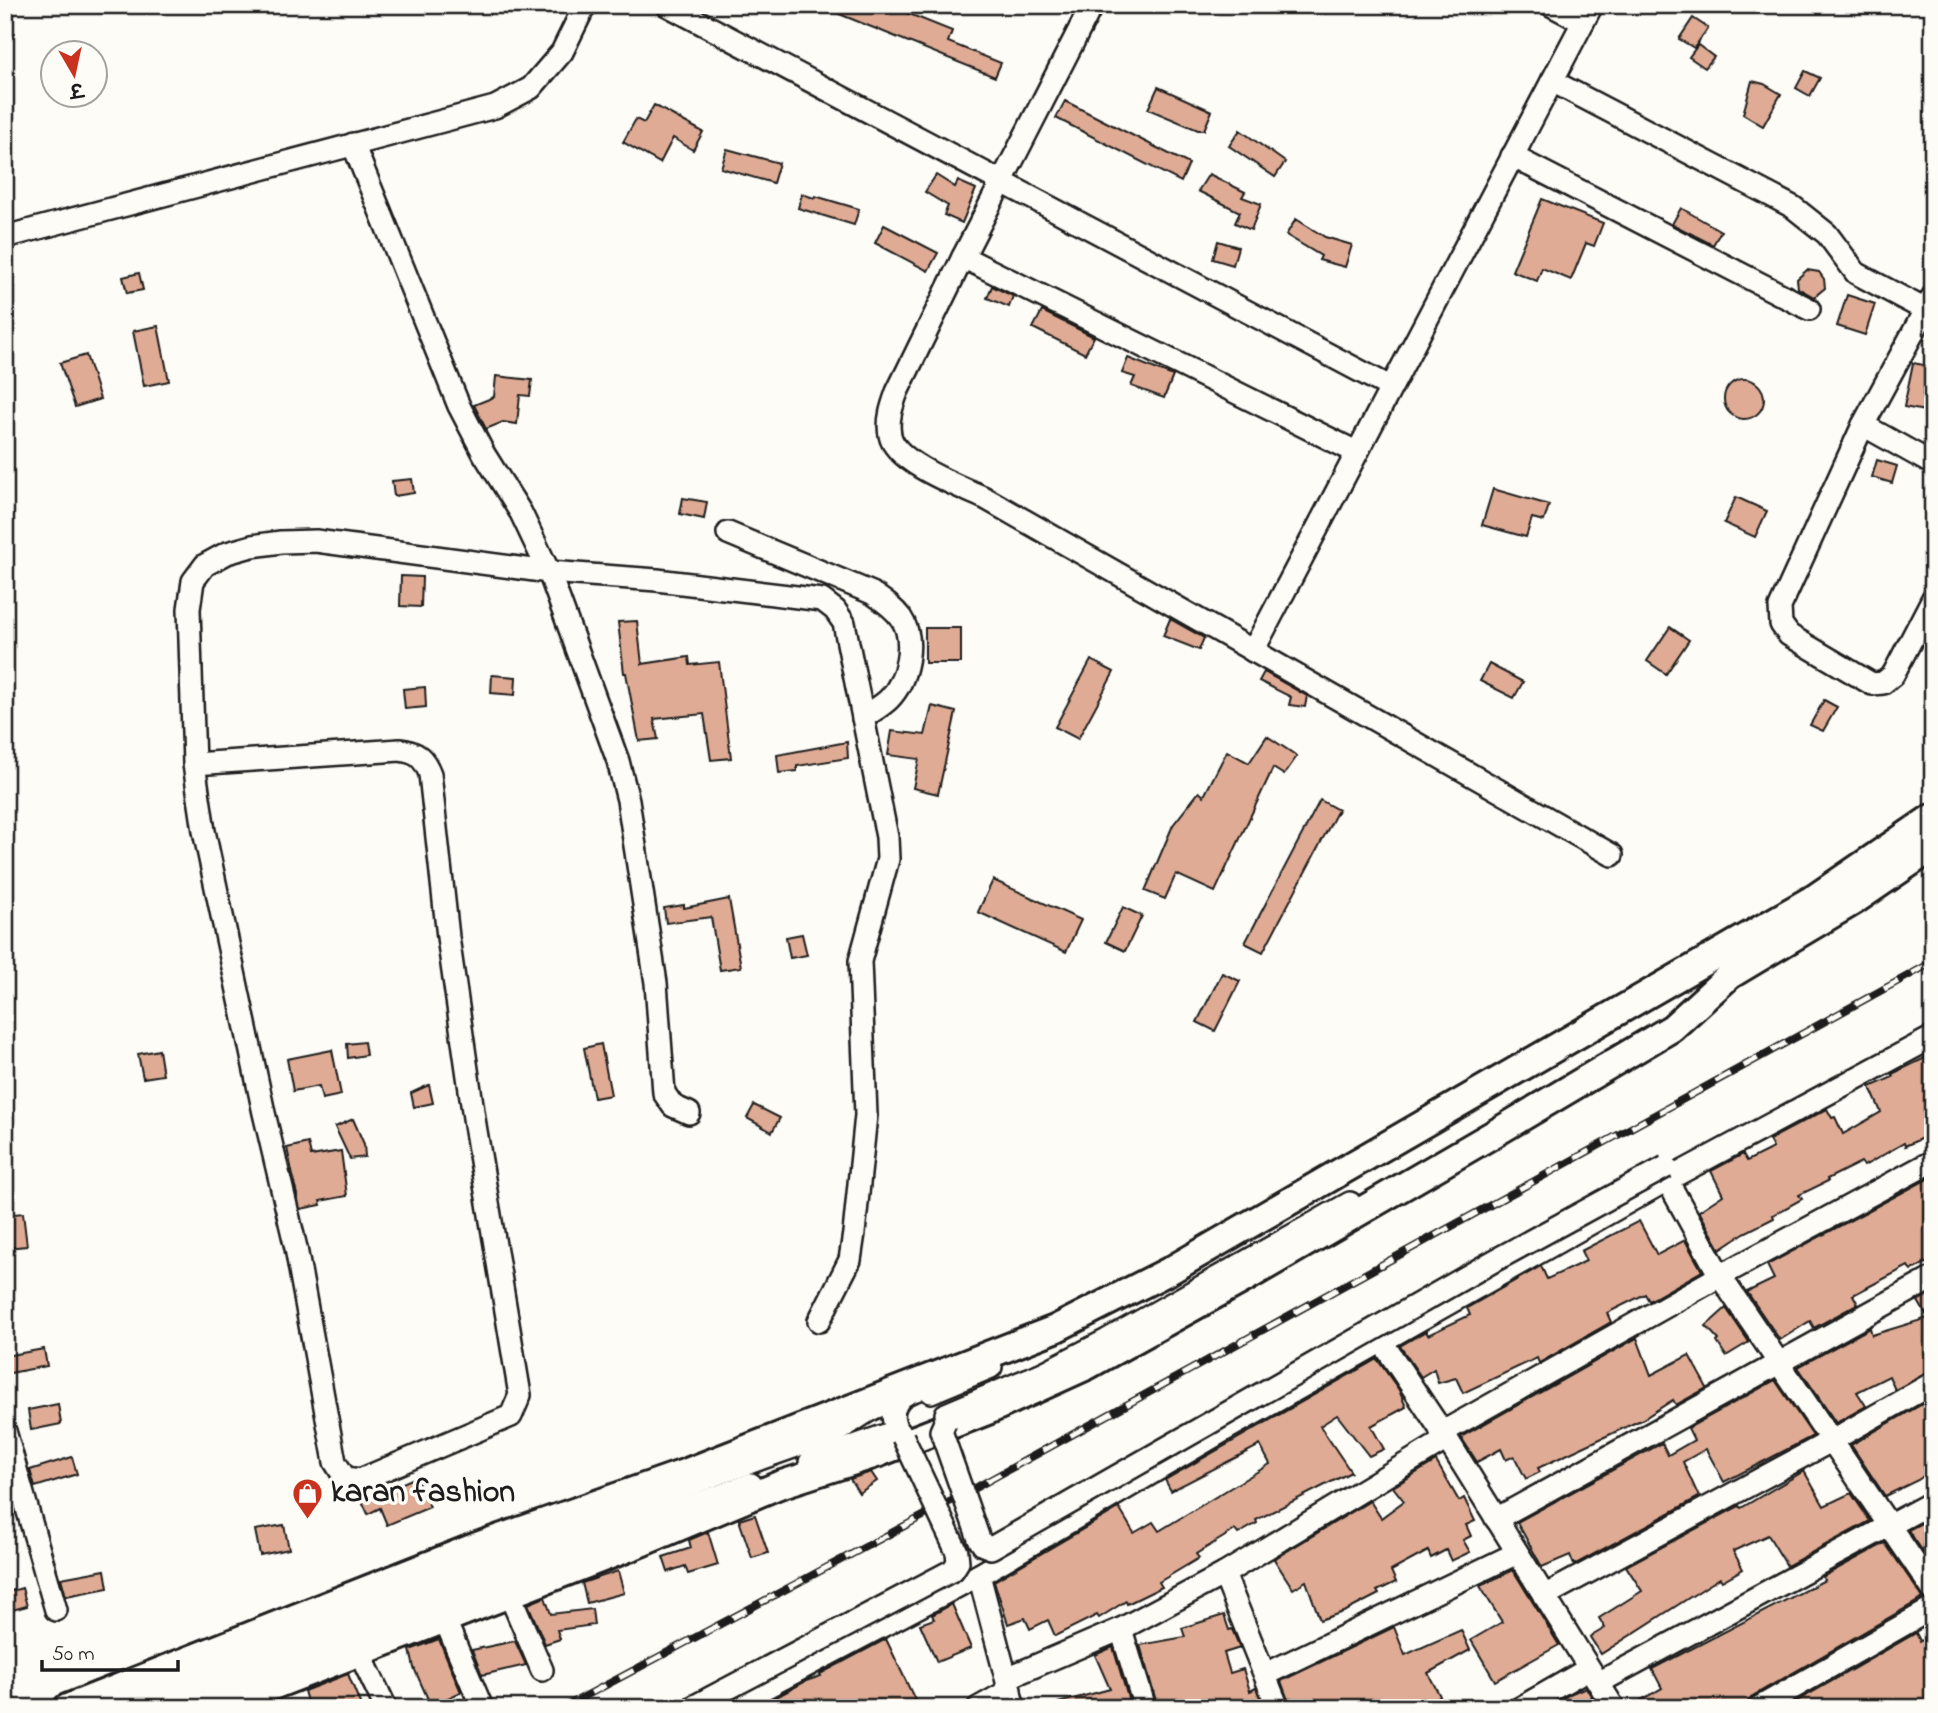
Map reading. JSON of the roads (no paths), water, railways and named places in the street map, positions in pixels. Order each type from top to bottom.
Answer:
[{"type":"main road","points":[[67,1708],[477,1546],[711,1462],[1055,1329],[1169,1271],[1816,898],[1933,817]]},
{"type":"main road","points":[[233,1705],[359,1652],[631,1547],[779,1485],[879,1453],[978,1415],[1087,1366],[1244,1279],[1672,1028],[1730,975],[1854,901],[1933,847]]},
{"type":"street","points":[[5,237],[495,107],[531,88],[562,52],[585,5]]},
{"type":"street","points":[[667,5],[1390,387]]},
{"type":"street","points":[[1092,5],[897,392],[889,415],[890,438],[908,461],[985,498],[1612,855]]},
{"type":"street","points":[[1253,651],[1587,14],[1551,5]]},
{"type":"street","points":[[1552,81],[1793,207],[1827,234],[1856,273],[1930,307],[1863,425],[1780,607],[1781,624],[1789,635],[1872,684],[1883,683],[1893,675],[1933,598]]},
{"type":"street","points":[[353,144],[459,406],[484,454],[521,513],[549,572],[618,761],[628,800],[655,972],[664,1093],[673,1106],[689,1113]]},
{"type":"street","points":[[1512,156],[1809,309]]},
{"type":"street","points":[[963,257],[1356,452]]},
{"type":"street","points":[[1863,425],[1933,464]]},
{"type":"street","points":[[728,533],[872,593],[890,606],[902,620],[908,643],[900,684],[889,699],[863,718]]},
{"type":"street","points":[[194,764],[400,750],[414,752],[425,761],[430,774],[454,978],[520,1395],[510,1416],[360,1480],[345,1478],[335,1462],[296,1248],[264,1113],[204,831],[194,764],[189,608],[193,581],[205,565],[227,553],[252,545],[281,541],[316,541],[549,572],[657,580],[821,600],[835,610],[844,623],[887,837],[888,859],[860,961],[866,1115],[850,1260],[819,1321]]},
{"type":"street","points":[[931,1392],[1038,1348],[1102,1314],[1651,1003],[1666,991],[1672,981]]},
{"type":"street","points":[[172,1708],[356,1639],[667,1515],[900,1434],[919,1442],[935,1437],[943,1422],[1107,1340],[1446,1150],[1668,1016],[1695,1007]]},
{"type":"street","points":[[117,1708],[414,1595],[720,1473],[833,1433],[848,1426],[870,1409],[914,1390],[931,1392],[938,1397],[943,1422],[979,1539],[983,1545],[991,1548],[1492,1262],[1667,1173],[1703,1160],[1933,1037]]},
{"type":"street","points":[[978,1708],[1224,1574],[1444,1436],[1720,1276],[1933,1161]]},
{"type":"street","points":[[1667,1173],[1720,1276],[1933,1590]]},
{"type":"street","points":[[727,1708],[979,1575],[1223,1431],[1382,1342],[1667,1173]]},
{"type":"street","points":[[1496,1520],[1933,1278]]},
{"type":"street","points":[[1382,1342],[1614,1708]]},
{"type":"street","points":[[1544,1596],[1933,1383]]},
{"type":"street","points":[[691,1708],[953,1570],[958,1562],[957,1552],[892,1415],[898,1399]]},
{"type":"street","points":[[5,1431],[56,1610]]},
{"type":"street","points":[[1520,1708],[1594,1675],[1933,1502]]},
{"type":"street","points":[[1266,1674],[1517,1553]]},
{"type":"street","points":[[1224,1574],[1278,1708]]},
{"type":"street","points":[[979,1575],[1010,1692]]},
{"type":"street","points":[[509,1593],[542,1670]]},
{"type":"street","points":[[1758,1708],[1933,1608]]},
{"type":"street","points":[[445,1620],[480,1703]]},
{"type":"street","points":[[1121,1629],[1145,1708]]},
{"type":"street","points":[[359,1652],[386,1708]]},
{"type":"railway","points":[[563,1708],[955,1499],[1933,962]]},
{"type":"place","name":"karan fashion","points":[[308,1520]]}]
